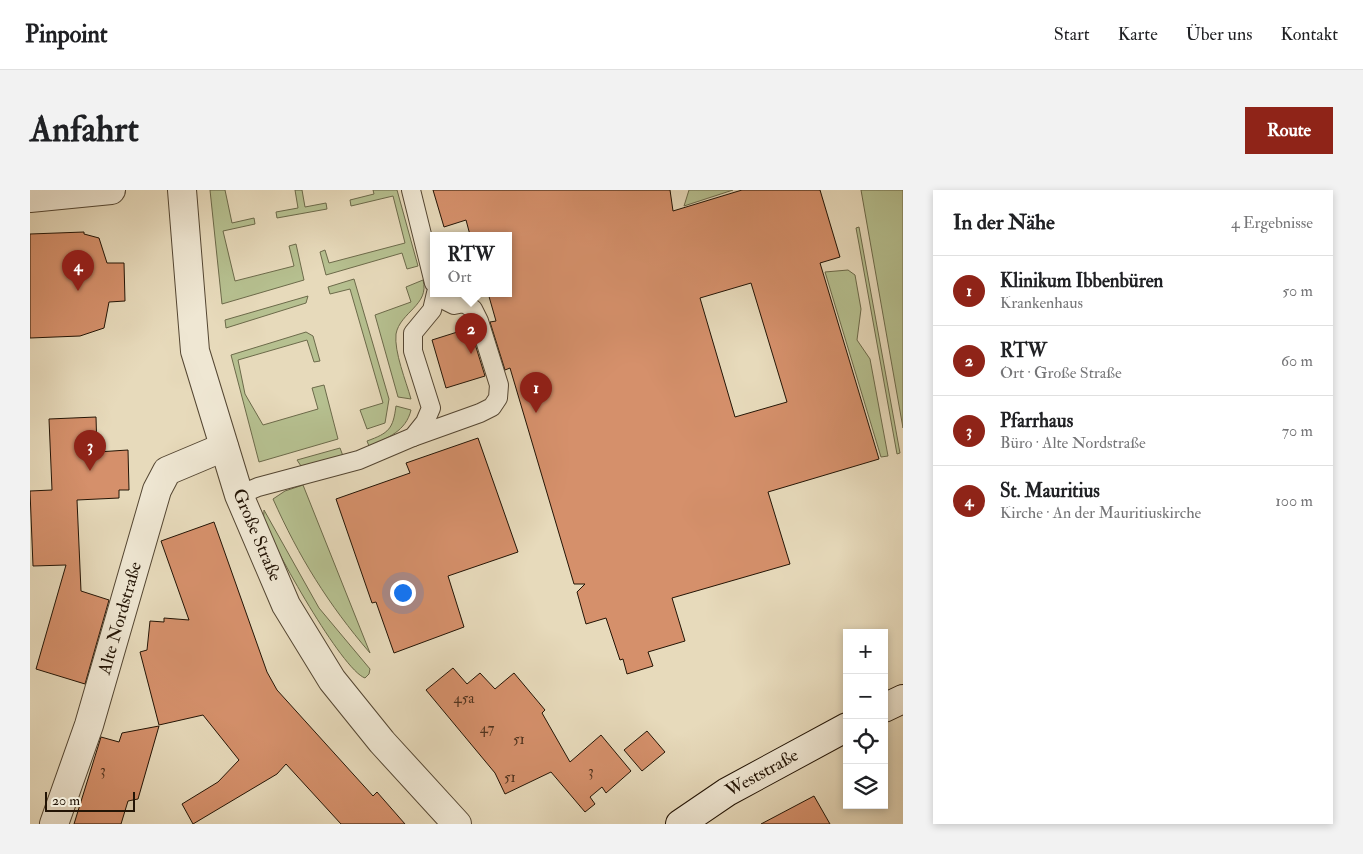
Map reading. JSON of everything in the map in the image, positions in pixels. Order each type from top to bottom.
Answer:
[{"type":"street","points":[[30,198],[111,190]]},
{"type":"street","name":"Große Straße","points":[[182,190],[195,351],[239,495],[286,605],[332,680],[382,742],[457,824]]},
{"type":"street","name":"Alte Nordstraße","points":[[54,824],[89,725],[157,490],[168,471],[224,447]]},
{"type":"street","points":[[888,706],[903,699]]},
{"type":"street","name":"Weststraße","points":[[680,824],[728,792],[843,729]]},
{"type":"lane","points":[[411,190],[430,269]]},
{"type":"lane","points":[[412,437],[425,422],[431,408],[412,351],[413,333],[432,310],[434,297]]},
{"type":"lane","points":[[239,495],[258,486],[359,460],[412,437],[492,407],[498,398],[499,385],[479,321],[473,309],[464,303],[454,305],[444,297]]},
{"type":"green space","points":[[210,190],[225,190],[232,223],[254,218],[255,224],[223,231],[235,281],[294,266],[289,246],[296,244],[304,280],[222,304]]},
{"type":"green space","points":[[295,190],[302,190],[305,207],[326,203],[327,209],[277,218],[276,212],[298,208]]},
{"type":"green space","points":[[373,190],[397,190],[418,266],[407,269],[402,253],[326,275],[320,252],[325,250],[329,263],[405,243],[393,196],[351,206],[350,200],[374,194]]},
{"type":"green space","points":[[689,190],[733,190],[684,206]]},
{"type":"green space","points":[[861,190],[903,190],[903,428]]},
{"type":"green space","points":[[859,227],[900,453],[897,454],[856,228]]},
{"type":"green space","points":[[848,270],[855,275],[861,309],[857,340],[870,359],[888,456],[881,457],[825,272]]},
{"type":"green space","points":[[354,279],[389,399],[385,423],[367,429],[360,410],[383,403],[350,289],[330,294],[328,287]]},
{"type":"green space","points":[[423,280],[424,289],[419,302],[403,320],[396,334],[399,358],[411,399],[398,397],[375,315],[411,302],[406,287]]},
{"type":"green space","points":[[308,296],[306,303],[226,328],[225,320]]},
{"type":"green space","points":[[306,332],[313,336],[320,361],[314,362],[307,340],[238,360],[245,394],[263,425],[318,409],[312,388],[324,385],[338,439],[259,462],[231,355]]},
{"type":"green space","points":[[396,406],[411,410],[401,429],[369,446],[367,441],[389,429]]},
{"type":"green space","points":[[340,448],[343,456],[301,466],[297,460]]},
{"type":"green space","points":[[303,485],[370,653],[328,598],[304,560],[273,499],[285,491]]},
{"type":"green space","points":[[264,510],[319,608],[370,669],[369,674],[365,678],[354,670],[341,654],[309,606],[270,535],[264,520]]},
{"type":"building","points":[[433,190],[670,190],[673,211],[742,190],[820,190],[840,257],[820,263],[879,459],[768,492],[790,564],[672,598],[685,641],[648,652],[653,666],[627,674],[623,659],[620,660],[606,618],[586,624],[577,592],[585,584],[574,584],[510,368],[505,370],[490,322],[496,321],[489,297],[512,297],[512,232],[469,232],[466,220],[444,227]],"holes":[[[751,283],[787,402],[735,417],[700,298]]]},
{"type":"building","points":[[84,232],[84,234],[99,238],[107,263],[124,263],[125,301],[109,302],[104,328],[80,336],[30,338],[30,234]]},
{"type":"building","points":[[470,328],[485,376],[446,388],[432,340]]},
{"type":"building","points":[[96,417],[97,452],[128,450],[129,490],[119,490],[119,498],[77,500],[81,591],[109,600],[85,684],[36,669],[66,565],[33,566],[30,491],[52,490],[49,419]]},
{"type":"building","points":[[478,438],[518,552],[448,576],[464,627],[394,653],[376,602],[372,603],[336,499],[410,473],[406,463]]},
{"type":"building","points":[[214,522],[267,672],[277,690],[373,796],[377,792],[405,824],[341,824],[286,764],[277,774],[193,824],[182,804],[218,782],[239,760],[203,715],[159,725],[140,652],[147,650],[150,621],[164,622],[164,618],[189,620],[161,541]]},
{"type":"building","points":[[453,668],[467,684],[480,673],[495,689],[514,673],[545,710],[542,713],[570,762],[601,735],[631,771],[606,793],[602,787],[590,797],[595,804],[585,812],[551,772],[505,794],[495,773],[426,690]]},
{"type":"building","points":[[159,726],[138,799],[128,801],[121,824],[74,824],[101,737],[119,742],[122,733]]},
{"type":"building","points":[[647,731],[665,752],[642,771],[624,750]]},
{"type":"building","points":[[814,796],[830,824],[761,824]]},
{"type":"place","name":"St. Mauritius","points":[[78,291]]},
{"type":"place","name":"RTW","points":[[471,354]]},
{"type":"place","name":"Klinikum Ibbenbüren","points":[[536,413]]},
{"type":"place","name":"Pfarrhaus","points":[[90,471]]}]
